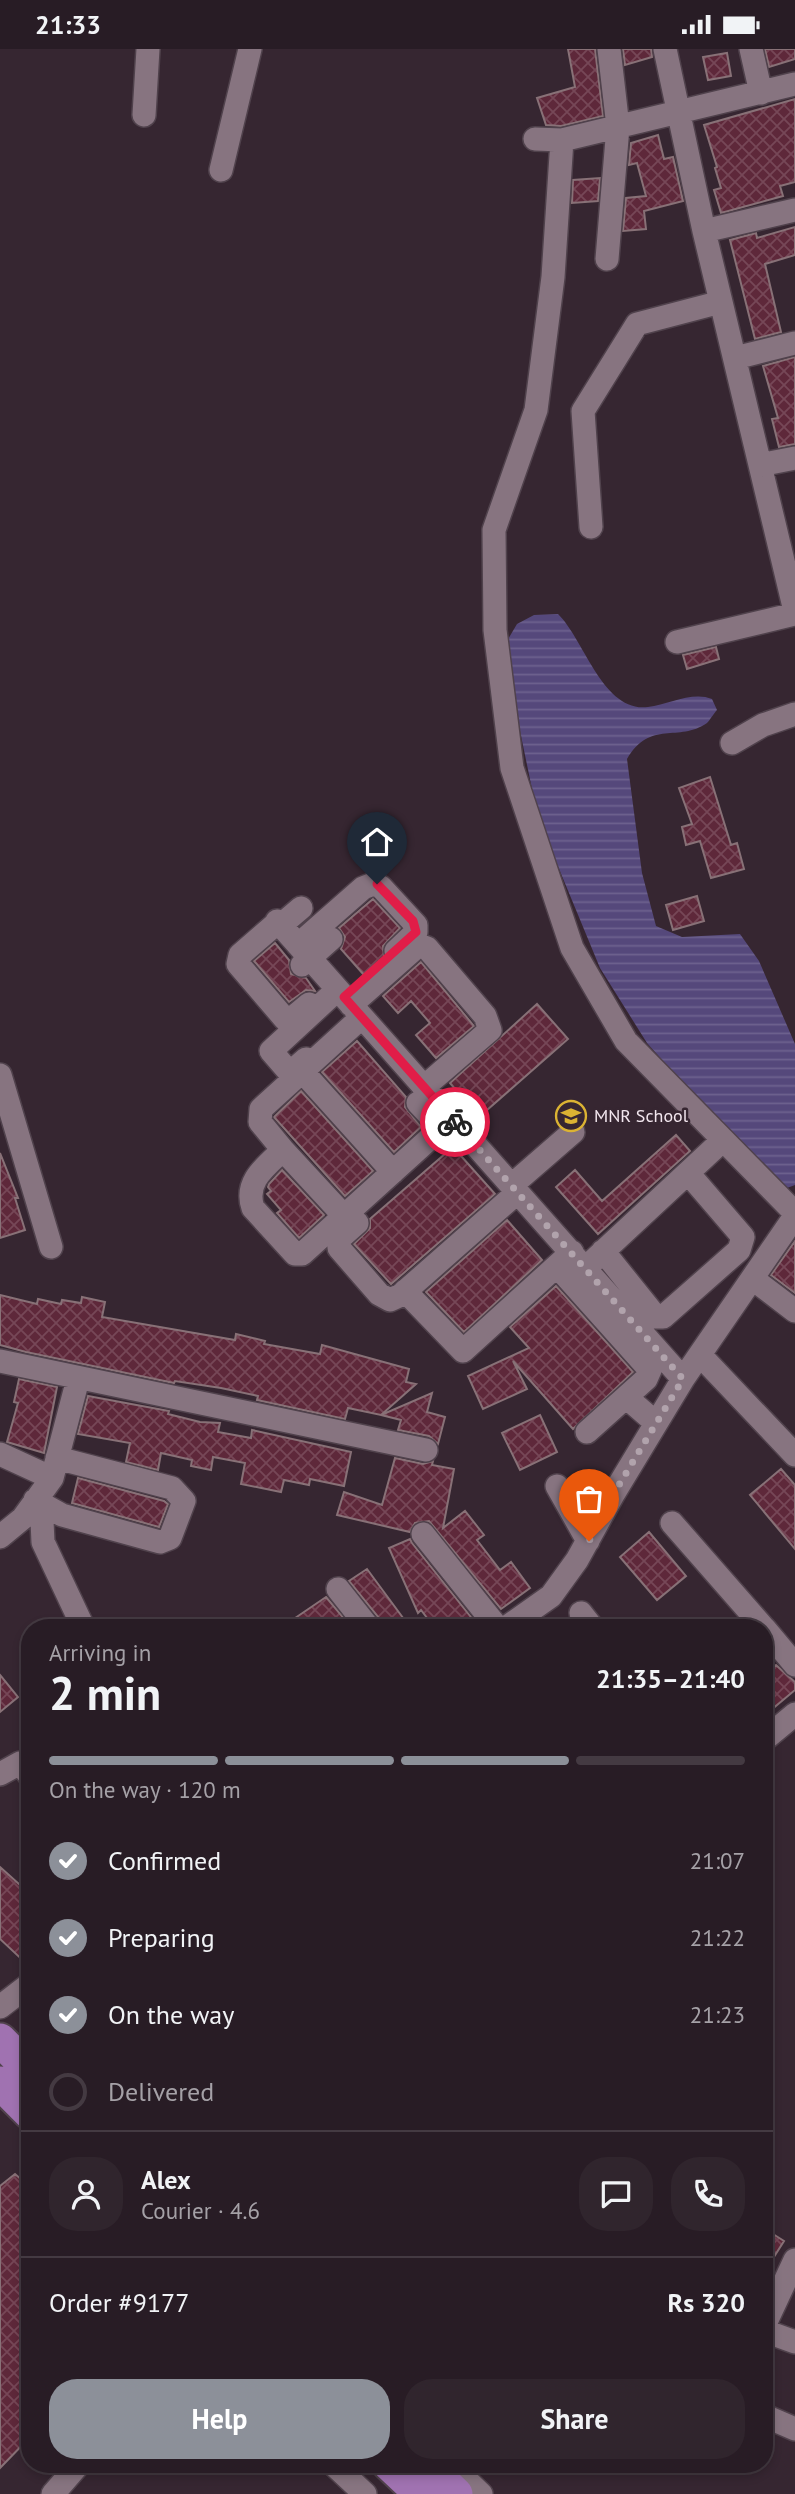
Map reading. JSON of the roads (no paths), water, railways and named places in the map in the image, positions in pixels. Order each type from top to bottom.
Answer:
[{"type":"highway","points":[[0,2040],[21,2061]]},
{"type":"highway","points":[[0,2083],[21,2104]]},
{"type":"highway","points":[[399,2473],[421,2494]]},
{"type":"highway","points":[[434,2473],[456,2494]]},
{"type":"street","points":[[144,115],[148,49]]},
{"type":"street","points":[[221,170],[250,49]]},
{"type":"street","points":[[607,259],[618,127],[609,49]]},
{"type":"street","points":[[665,49],[704,231],[794,602],[677,642]]},
{"type":"street","points":[[751,49],[761,93]]},
{"type":"street","points":[[535,139],[562,140],[680,114],[795,84]]},
{"type":"street","points":[[519,1619],[551,1596],[589,1541],[683,1379],[795,1215],[626,1041],[572,948],[512,768],[495,630],[494,530],[536,410],[553,278],[562,140]]},
{"type":"street","points":[[704,231],[795,210]]},
{"type":"street","points":[[591,527],[582,420],[587,401],[637,324],[721,302]]},
{"type":"street","points":[[734,358],[795,343]]},
{"type":"street","points":[[760,465],[795,457]]},
{"type":"street","points":[[732,743],[763,725],[795,714]]},
{"type":"street","points":[[302,956],[363,888],[373,884],[381,887],[417,928],[414,935],[343,1004],[302,1071],[261,1109],[261,1122],[345,1217]]},
{"type":"street","points":[[301,908],[276,924],[237,961],[283,1017],[291,1019],[343,1004],[419,945],[427,948],[485,1016],[490,1030],[424,1087]]},
{"type":"street","points":[[276,924],[438,1114],[461,1129],[515,1188],[650,1370],[646,1379],[587,1431]]},
{"type":"street","points":[[302,956],[331,939]]},
{"type":"street","points":[[283,1150],[253,1179],[250,1201],[253,1209],[299,1255],[345,1217],[438,1131],[438,1114],[424,1087],[397,1068]]},
{"type":"street","points":[[302,1071],[393,1172]]},
{"type":"street","points":[[0,1075],[51,1247]]},
{"type":"street","points":[[461,1129],[337,1244],[384,1298],[390,1300],[405,1291],[573,1132]]},
{"type":"street","points":[[405,1291],[463,1351],[571,1262],[603,1251],[723,1140]]},
{"type":"street","points":[[603,1251],[656,1317],[663,1317],[739,1250],[743,1237],[688,1173]]},
{"type":"street","points":[[571,1262],[683,1379]]},
{"type":"street","points":[[752,1279],[795,1311]]},
{"type":"street","points":[[701,1356],[795,1455]]},
{"type":"street","points":[[0,1361],[426,1450]]},
{"type":"street","points":[[0,1537],[23,1518],[55,1468],[78,1379]]},
{"type":"street","points":[[626,1397],[656,1423]]},
{"type":"street","points":[[0,1454],[55,1468],[172,1488],[184,1501],[170,1538],[160,1542],[62,1515],[35,1500]]},
{"type":"street","points":[[556,1486],[589,1541]]},
{"type":"street","points":[[35,1500],[42,1521],[43,1542],[79,1619]]},
{"type":"street","points":[[672,1523],[756,1619]]},
{"type":"street","points":[[423,1534],[491,1619]]},
{"type":"street","points":[[338,1589],[362,1619]]},
{"type":"street","points":[[773,1639],[795,1665]]},
{"type":"street","points":[[773,1732],[795,1714]]},
{"type":"street","points":[[0,1774],[21,1764]]},
{"type":"street","points":[[0,2007],[21,1996]]},
{"type":"street","points":[[773,2307],[795,2260]]},
{"type":"street","points":[[773,2333],[795,2342]]},
{"type":"street","points":[[773,2419],[795,2429]]},
{"type":"street","points":[[53,2494],[71,2473]]},
{"type":"street","points":[[343,2473],[365,2494]]},
{"type":"street","points":[[459,2473],[481,2494]]},
{"type":"place","name":"MNR School","points":[[571,1116]]}]
